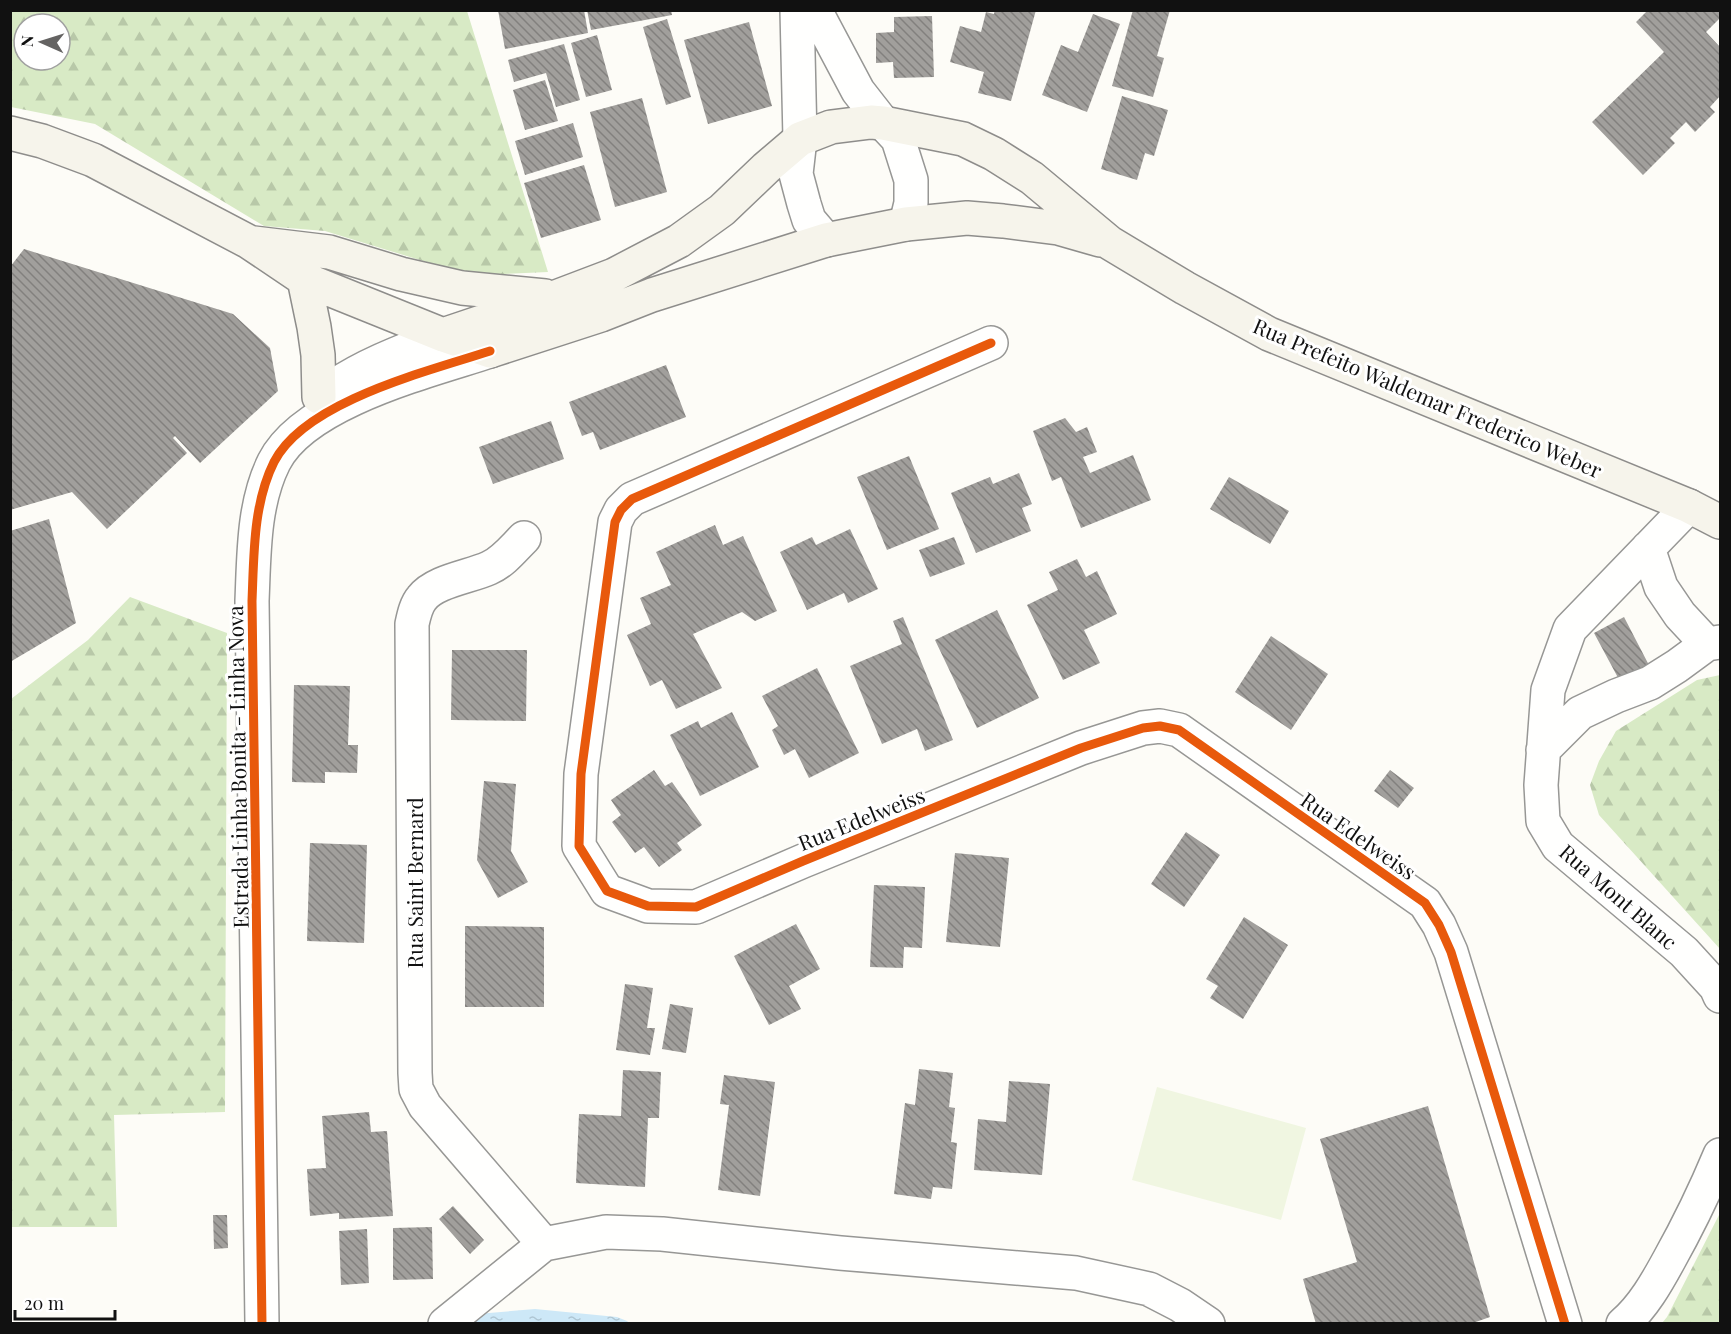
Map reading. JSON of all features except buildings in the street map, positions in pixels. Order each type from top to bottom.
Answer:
[{"type":"main road","points":[[443,335],[614,275],[679,241],[722,210],[765,168],[800,139],[831,127],[871,122],[883,123],[963,140],[994,154],[1032,178],[1110,243]]},
{"type":"main road","points":[[10,132],[93,160],[249,242],[304,279],[443,335],[490,351],[652,295],[826,240],[906,224],[967,218],[1003,221],[1058,228],[1110,243]]},
{"type":"main road","points":[[249,242],[329,252],[462,288],[556,297]]},
{"type":"main road","name":"Rua Prefeito Waldemar Frederico Weber","points":[[1110,243],[1185,288],[1269,334],[1689,506],[1720,522]]},
{"type":"main road","points":[[304,279],[315,336],[319,397]]},
{"type":"street","points":[[797,10],[800,139],[796,174],[809,220],[826,240]]},
{"type":"street","points":[[815,10],[858,91],[898,138],[910,180],[911,203],[906,224]]},
{"type":"street","name":"Estrada Linha Bonita - Linha Nova","points":[[300,430],[309,410],[319,397],[348,377],[411,347],[443,335]]},
{"type":"street","name":"Rua Edelweiss","points":[[991,343],[632,499],[621,510],[615,522],[582,774],[579,846],[608,891],[648,906],[696,908],[803,861],[1081,748],[1143,728],[1160,726],[1179,730],[1425,903],[1439,925],[1451,952],[1565,1323]]},
{"type":"street","name":"Estrada Linha Bonita - Linha Nova","points":[[262,1323],[252,601],[259,508],[274,460],[300,430],[330,410],[369,391],[490,351]]},
{"type":"street","name":"Rua Mont Blanc","points":[[1689,506],[1570,629],[1548,690],[1540,785],[1543,821],[1558,846],[1683,952],[1716,987],[1720,996]]},
{"type":"street","name":"Rua Saint Bernard","points":[[524,538],[504,559],[490,568],[431,589],[421,598],[412,624],[415,1073],[416,1089],[424,1106],[544,1244]]},
{"type":"street","points":[[1543,750],[1580,713],[1650,683],[1714,643],[1680,615],[1661,587],[1648,548]]},
{"type":"street","points":[[1623,1323],[1656,1284],[1684,1234],[1720,1155]]},
{"type":"street","points":[[445,1323],[544,1244],[606,1232],[662,1234],[840,1253],[1076,1273],[1149,1289],[1208,1323]]},
{"type":"green space","points":[[10,11],[467,11],[548,272],[480,275],[446,268],[325,231],[264,226],[95,124],[11,107]]},
{"type":"green space","points":[[130,597],[227,633],[225,1112],[114,1115],[117,1227],[11,1227],[11,699],[88,640]]},
{"type":"green space","points":[[1720,675],[1720,949],[1599,815],[1590,785],[1599,761],[1616,731],[1697,680]]},
{"type":"green space","points":[[1157,1087],[1306,1128],[1281,1220],[1132,1180]]},
{"type":"green space","points":[[1720,1213],[1720,1323],[1662,1323],[1667,1317]]},
{"type":"water","points":[[535,1309],[617,1317],[629,1323],[472,1324],[477,1314]]},
{"type":"cycle path","points":[[991,343],[632,499],[621,510],[615,522],[581,774],[579,846],[607,891],[648,906],[696,907],[1081,748],[1143,728],[1160,726],[1179,730],[1425,903],[1439,925],[1451,952],[1565,1324]]},
{"type":"cycle path","points":[[262,1324],[252,601],[258,512],[274,462],[290,441],[312,422],[340,405],[371,391],[490,351]]}]
